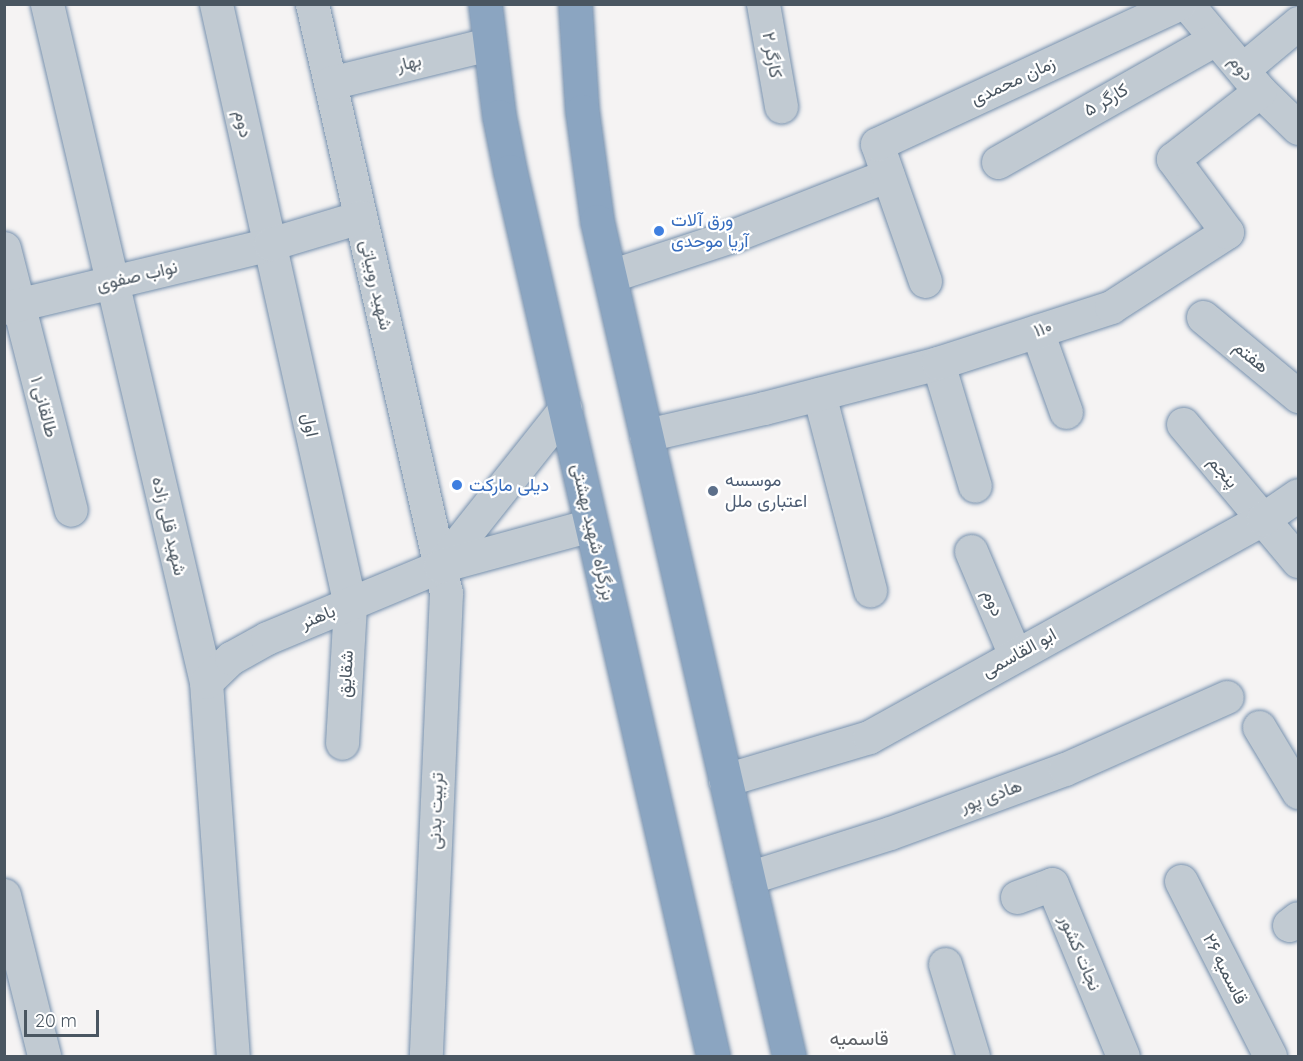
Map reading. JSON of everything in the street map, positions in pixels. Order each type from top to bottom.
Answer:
[{"type":"highway","name":"بزرگراه شهید بهشتی","points":[[485,4],[506,152],[713,1056]]},
{"type":"highway","points":[[575,4],[579,86],[588,160],[610,276],[789,1056]]},
{"type":"street","name":"شهید قلی زاده","points":[[47,4],[206,682],[233,1056]]},
{"type":"street","name":"دوم","points":[[216,4],[270,244]]},
{"type":"street","name":"شهید روبیاتی","points":[[312,4],[440,566]]},
{"type":"street","name":"کارگر ۲","points":[[763,4],[781,106]]},
{"type":"street","name":"زمان محمدی","points":[[925,281],[877,144],[1179,4]]},
{"type":"street","name":"دوم","points":[[1187,4],[1252,80],[1299,128]]},
{"type":"street","points":[[1252,80],[1299,23]]},
{"type":"street","name":"کارگر ۵","points":[[998,162],[1215,39]]},
{"type":"street","name":"بهار","points":[[330,83],[489,44]]},
{"type":"street","name":"۱۱۰","points":[[646,435],[938,363],[1111,308],[1227,232],[1173,159],[1252,80]]},
{"type":"street","points":[[610,276],[735,235],[888,175]]},
{"type":"street","name":"نواب صفوی","points":[[11,307],[270,244],[360,217]]},
{"type":"street","name":"اول","points":[[270,244],[350,605]]},
{"type":"street","name":"طالقانی ۱","points":[[4,249],[11,307],[71,510]]},
{"type":"street","name":"هفتم","points":[[1203,317],[1299,396]]},
{"type":"street","points":[[1036,331],[1066,412]]},
{"type":"street","points":[[938,363],[975,486]]},
{"type":"street","points":[[819,394],[870,590]]},
{"type":"street","name":"باهنر","points":[[440,566],[565,409]]},
{"type":"street","name":"پنجم","points":[[1183,424],[1299,561]]},
{"type":"street","name":"ابو القاسمی","points":[[725,780],[869,737],[1263,519],[1299,495]]},
{"type":"street","name":"باهنر","points":[[206,682],[231,658],[267,638],[440,566],[591,525]]},
{"type":"street","name":"دوم","points":[[971,550],[1015,655]]},
{"type":"street","name":"تربیت بدنی","points":[[426,1056],[446,593],[440,566]]},
{"type":"street","name":"شقایق","points":[[342,743],[350,605]]},
{"type":"street","name":"هادی پور","points":[[748,878],[890,833],[1065,769],[1227,697]]},
{"type":"street","points":[[1259,727],[1299,792]]},
{"type":"street","name":"قاسمیه ۲۶","points":[[1181,881],[1270,1056]]},
{"type":"street","name":"نجات کشور","points":[[1017,897],[1052,884],[1123,1056]]},
{"type":"street","points":[[4,895],[44,1056]]},
{"type":"street","points":[[945,964],[973,1056]]},
{"type":"place","name":"ورق آلات آریا موحدی","points":[[659,231]]},
{"type":"place","name":"دیلی مارکت","points":[[457,485]]},
{"type":"place","name":"موسسه اعتباری ملل","points":[[713,491]]},
{"type":"district","name":"قاسمیه","points":[[859,1037]]}]
